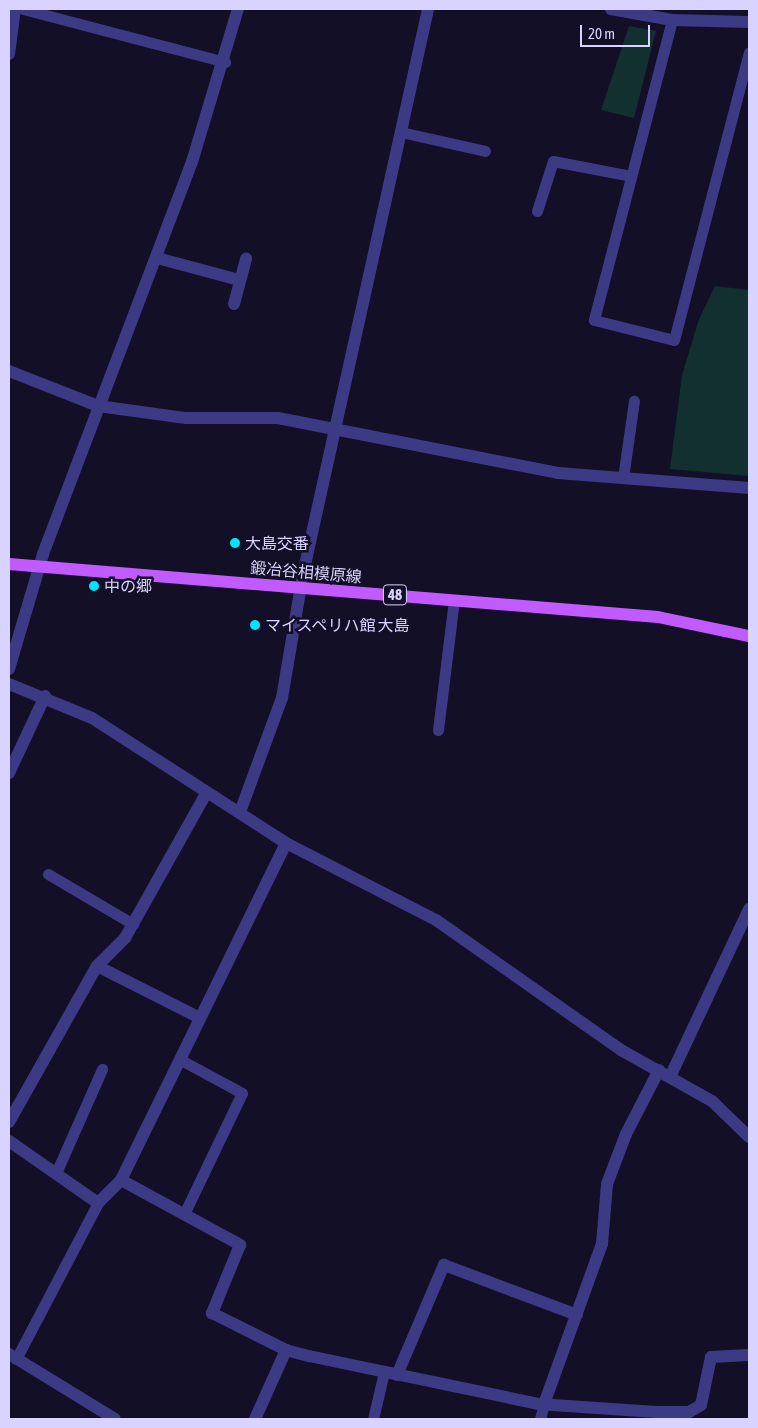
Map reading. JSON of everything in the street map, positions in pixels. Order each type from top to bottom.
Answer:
[{"type":"main road","name":"鍛冶谷相模原線","points":[[9,564],[658,617],[749,636]]},
{"type":"street","points":[[9,54],[15,9]]},
{"type":"street","points":[[9,669],[38,566],[98,406],[157,258],[225,62],[238,9]]},
{"type":"street","points":[[240,812],[282,698],[300,588],[334,426],[428,9]]},
{"type":"street","points":[[611,9],[672,20],[749,22]]},
{"type":"street","points":[[157,258],[239,280]]},
{"type":"street","points":[[234,304],[246,259]]},
{"type":"street","points":[[9,371],[98,406],[186,418],[278,418],[334,426],[558,472],[749,488]]},
{"type":"street","points":[[9,684],[45,696],[92,718],[286,843],[436,920],[620,1050],[712,1101],[749,1137]]},
{"type":"street","points":[[9,773],[45,696]]},
{"type":"street","points":[[9,1122],[98,966],[133,924],[207,792]]},
{"type":"street","points":[[9,1141],[98,1203],[121,1180],[286,843]]},
{"type":"street","points":[[670,1078],[749,910]]},
{"type":"street","points":[[98,966],[200,1018]]},
{"type":"street","points":[[544,1404],[602,1244],[607,1184],[626,1134],[659,1070]]},
{"type":"street","points":[[121,1180],[240,1246],[212,1313],[286,1350],[544,1404],[689,1412],[701,1405],[711,1357],[749,1356]]},
{"type":"street","points":[[398,1374],[444,1265],[577,1315]]},
{"type":"street","points":[[254,1419],[286,1350]]},
{"type":"street","points":[[12,1356],[115,1419]]},
{"type":"lane","points":[[22,9],[225,62]]},
{"type":"lane","points":[[672,20],[594,320],[674,340],[749,52]]},
{"type":"lane","points":[[400,132],[485,152]]},
{"type":"lane","points":[[537,211],[553,161],[631,176]]},
{"type":"lane","points":[[623,478],[634,401]]},
{"type":"lane","points":[[438,730],[454,600]]},
{"type":"lane","points":[[48,874],[133,924]]},
{"type":"lane","points":[[181,1060],[242,1093],[184,1214]]},
{"type":"lane","points":[[56,1173],[102,1070]]},
{"type":"lane","points":[[12,1356],[98,1203]]},
{"type":"lane","points":[[373,1419],[384,1372]]},
{"type":"lane","points":[[540,1419],[544,1404]]},
{"type":"green space","points":[[629,26],[656,31],[634,118],[601,110]]},
{"type":"green space","points":[[715,286],[749,290],[749,476],[670,469],[682,375],[699,319]]},
{"type":"place","name":"大島交番","points":[[235,543]]},
{"type":"place","name":"中の郷","points":[[94,586]]},
{"type":"place","name":"マイスペリハ館 大島","points":[[255,625]]}]
